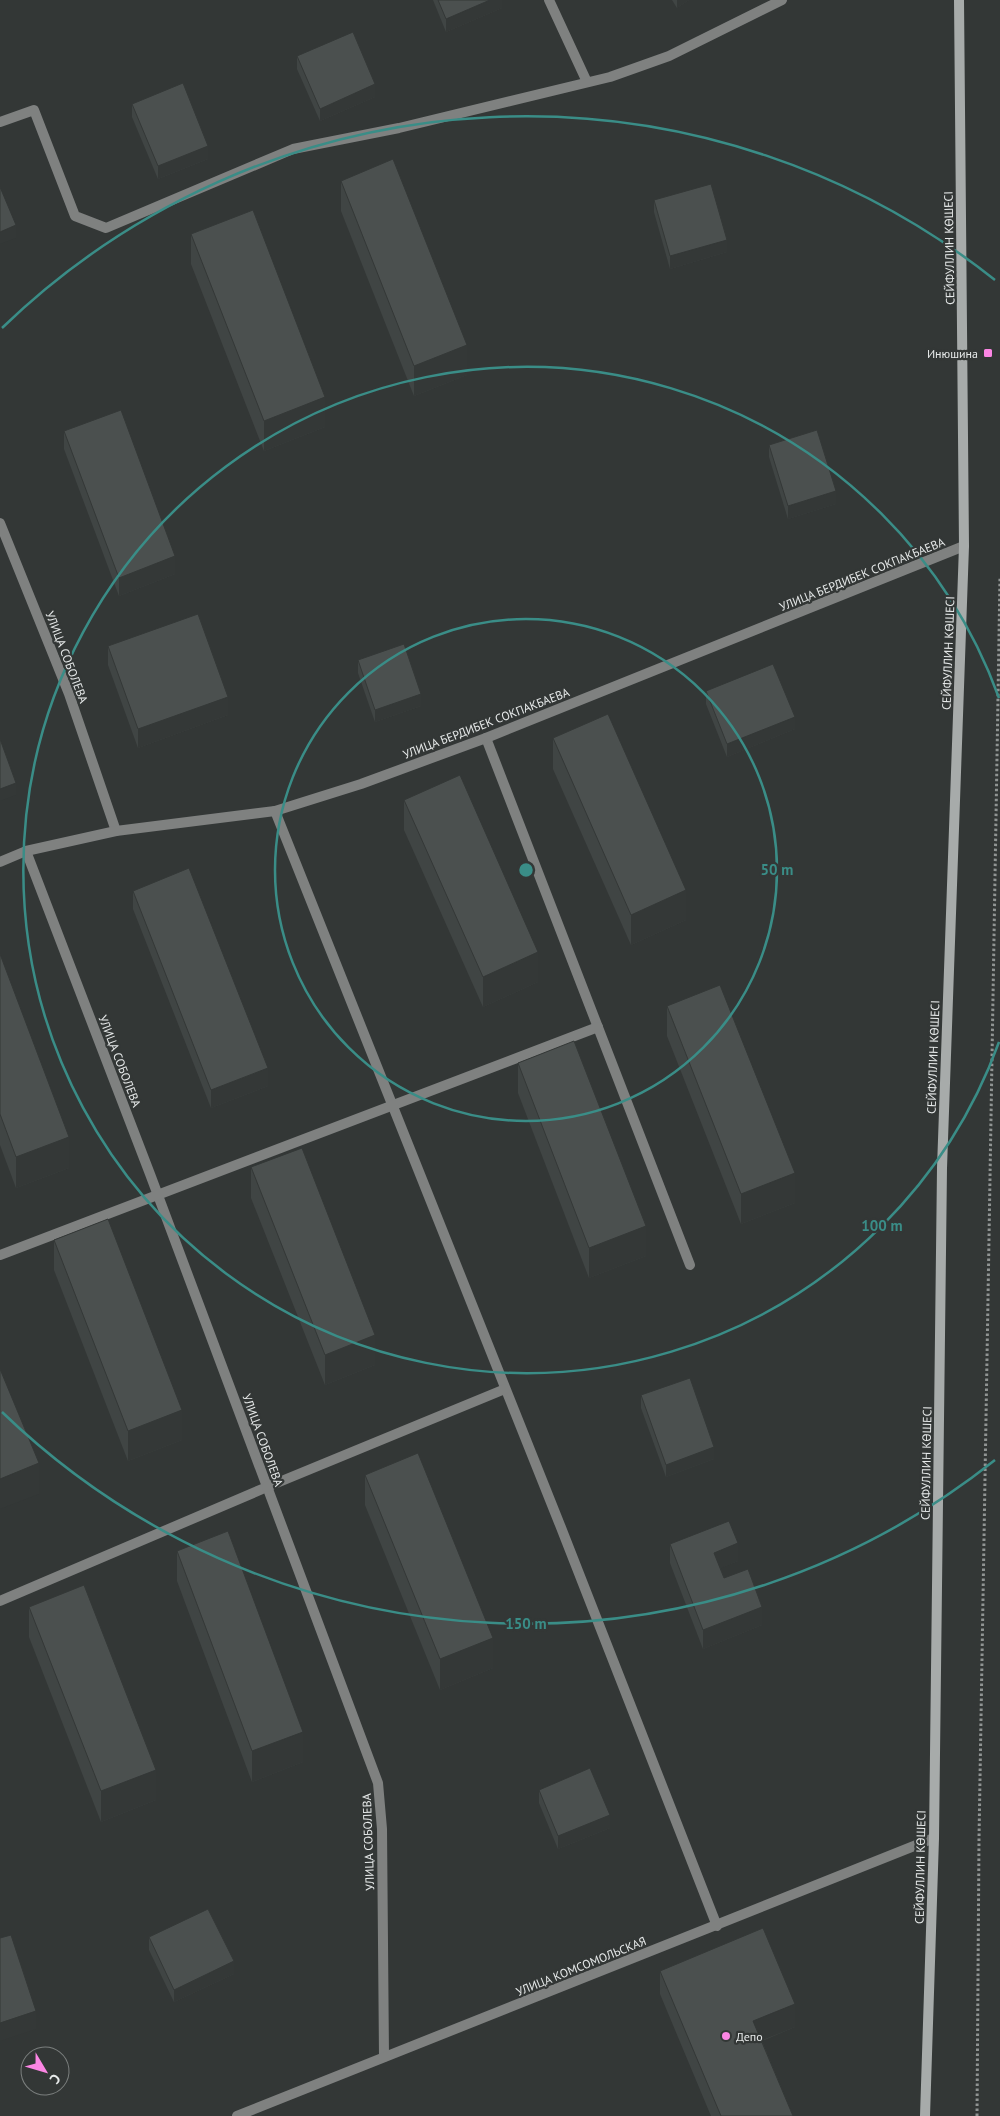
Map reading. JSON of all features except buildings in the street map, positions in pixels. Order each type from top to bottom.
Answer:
[{"type":"main road","name":"СЕЙФУЛЛИН КӨШЕСІ","points":[[925,2116],[934,1838],[942,1168],[964,546],[959,0]]},
{"type":"street","points":[[549,0],[587,82]]},
{"type":"street","points":[[0,122],[34,110],[75,216],[106,228],[292,149],[399,128],[610,77],[669,56],[782,0]]},
{"type":"street","name":"УЛИЦА СОБОЛЕВА","points":[[0,523],[68,694],[116,831]]},
{"type":"street","name":"УЛИЦА БЕРДИБЕК СОКПАКБАЕВА","points":[[0,862],[26,851],[116,831],[275,812],[361,784],[486,738],[964,546]]},
{"type":"street","points":[[486,738],[690,1265]]},
{"type":"street","points":[[275,812],[506,1388],[716,1926]]},
{"type":"street","name":"УЛИЦА СОБОЛЕВА","points":[[26,851],[158,1195],[378,1783],[382,1829],[384,2057]]},
{"type":"street","points":[[0,1255],[598,1028]]},
{"type":"street","points":[[0,1601],[506,1388]]},
{"type":"street","name":"УЛИЦА КОМСОМОЛЬСКАЯ","points":[[237,2116],[934,1838]]},
{"type":"path","points":[[977,2116],[979,1819],[1000,577]]},
{"type":"place","name":"Инюшина","points":[[988,353]]},
{"type":"place","name":"Депо","points":[[726,2036]]}]
